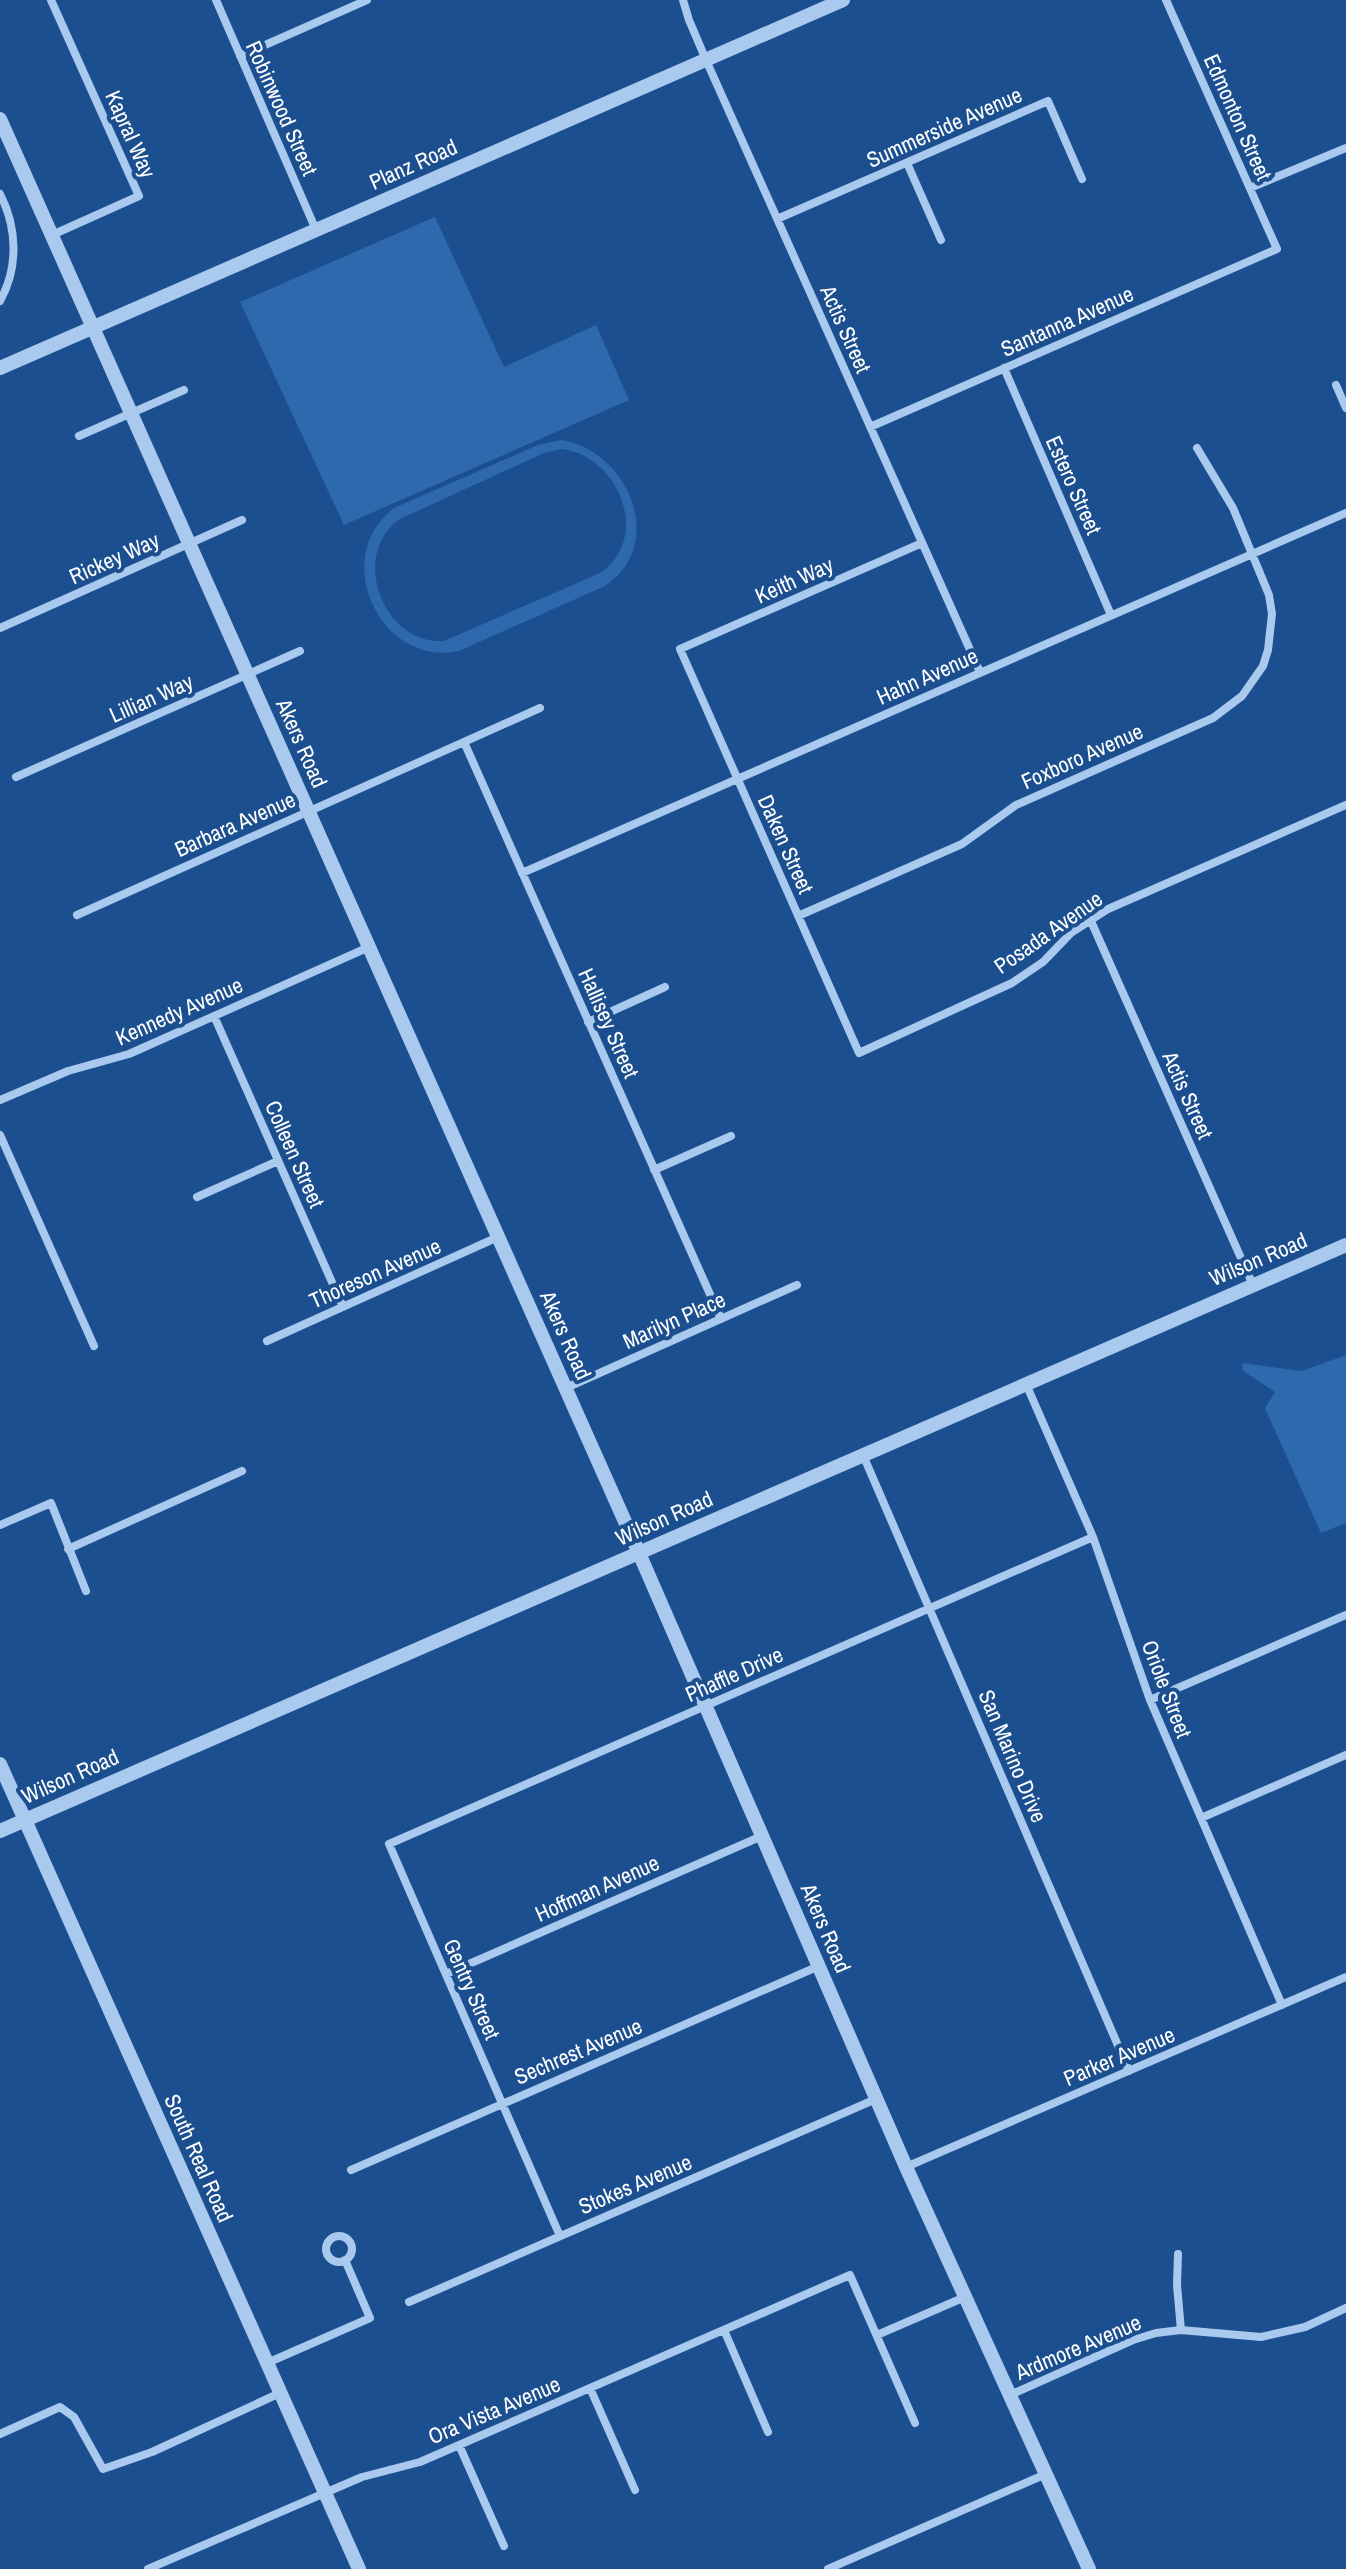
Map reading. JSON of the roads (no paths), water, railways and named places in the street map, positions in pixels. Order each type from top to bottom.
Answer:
[{"type":"street","name":"Kapral Way","points":[[51,0],[139,196],[52,235]]},
{"type":"street","name":"Robinwood Street","points":[[216,0],[316,230]]},
{"type":"street","points":[[240,56],[367,0]]},
{"type":"street","name":"Actis Street","points":[[683,0],[706,60],[980,672]]},
{"type":"street","name":"Planz Road","points":[[0,368],[843,0]]},
{"type":"street","name":"Edmonton Street","points":[[1166,0],[1277,249]]},
{"type":"street","name":"Summerside Avenue","points":[[777,219],[1048,101],[1082,179]]},
{"type":"street","name":"Akers Road","points":[[0,119],[639,1553],[906,2167],[1089,2569]]},
{"type":"street","points":[[1250,188],[1346,148]]},
{"type":"street","points":[[907,163],[941,240]]},
{"type":"street","points":[[0,194],[9,215],[14,240],[10,277],[0,301]]},
{"type":"street","name":"Santanna Avenue","points":[[870,427],[1277,249]]},
{"type":"street","name":"Estero Street","points":[[1004,368],[1111,615]]},
{"type":"street","points":[[1336,385],[1346,408]]},
{"type":"street","points":[[79,436],[184,390]]},
{"type":"street","name":"Foxboro Avenue","points":[[798,916],[962,844],[1026,800],[1213,718],[1248,689],[1263,666],[1272,631],[1269,595],[1233,508],[1197,448]]},
{"type":"street","name":"Hahn Avenue","points":[[522,873],[1346,513]]},
{"type":"street","name":"Rickey Way","points":[[0,628],[242,520]]},
{"type":"street","name":"Keith Way","points":[[680,649],[922,543]]},
{"type":"street","name":"Daken Street","points":[[680,649],[859,1053]]},
{"type":"street","name":"Lillian Way","points":[[16,777],[300,651]]},
{"type":"street","name":"Barbara Avenue","points":[[77,915],[540,708]]},
{"type":"street","name":"Hallisey Street","points":[[464,742],[721,1319]]},
{"type":"street","name":"Posada Avenue","points":[[859,1053],[1020,978],[1043,962],[1071,933],[1108,909],[1346,805]]},
{"type":"street","name":"Actis Street","points":[[1090,919],[1253,1285]]},
{"type":"street","name":"Kennedy Avenue","points":[[0,1100],[68,1071],[129,1054],[369,947]]},
{"type":"street","points":[[588,1022],[665,987]]},
{"type":"street","name":"Colleen Street","points":[[214,1016],[343,1307]]},
{"type":"street","points":[[0,1135],[94,1346]]},
{"type":"street","points":[[654,1170],[731,1136]]},
{"type":"street","points":[[197,1197],[278,1161]]},
{"type":"street","name":"Thoreson Avenue","points":[[267,1341],[498,1237]]},
{"type":"street","name":"Wilson Road","points":[[0,1831],[1346,1245]]},
{"type":"street","name":"Marilyn Place","points":[[566,1388],[797,1285]]},
{"type":"street","name":"Oriole Street","points":[[1026,1384],[1093,1537],[1150,1700],[1282,2005]]},
{"type":"street","name":"San Marino Drive","points":[[863,1455],[1129,2071]]},
{"type":"street","points":[[68,1549],[242,1471]]},
{"type":"street","points":[[0,1525],[51,1503],[86,1591]]},
{"type":"street","name":"Phaffle Drive","points":[[389,1844],[1093,1537]]},
{"type":"street","points":[[1150,1700],[1346,1615]]},
{"type":"street","points":[[1201,1818],[1346,1755]]},
{"type":"street","name":"South Real Road","points":[[0,1764],[359,2569]]},
{"type":"street","name":"Hoffman Avenue","points":[[446,1974],[762,1836]]},
{"type":"street","name":"Gentry Street","points":[[389,1844],[560,2236]]},
{"type":"street","name":"Sechrest Avenue","points":[[351,2170],[819,1966]]},
{"type":"street","name":"Parker Avenue","points":[[906,2167],[1346,1977]]},
{"type":"street","name":"Stokes Avenue","points":[[409,2302],[876,2099]]},
{"type":"street","points":[[1178,2254],[1181,2330]]},
{"type":"street","points":[[267,2363],[370,2318],[345,2260]]},
{"type":"street","name":"Ora Vista Avenue","points":[[148,2569],[362,2477],[412,2465],[850,2275],[877,2335]]},
{"type":"street","points":[[915,2423],[877,2335],[965,2297]]},
{"type":"street","name":"Ardmore Avenue","points":[[1010,2395],[1133,2340],[1156,2333],[1181,2330],[1261,2337],[1305,2327],[1346,2308]]},
{"type":"street","points":[[724,2330],[768,2432]]},
{"type":"street","points":[[590,2388],[635,2490]]},
{"type":"street","points":[[0,2434],[60,2407],[74,2417],[103,2469],[152,2452],[280,2393]]},
{"type":"street","points":[[459,2445],[504,2546]]},
{"type":"street","points":[[828,2569],[1046,2474]]}]
